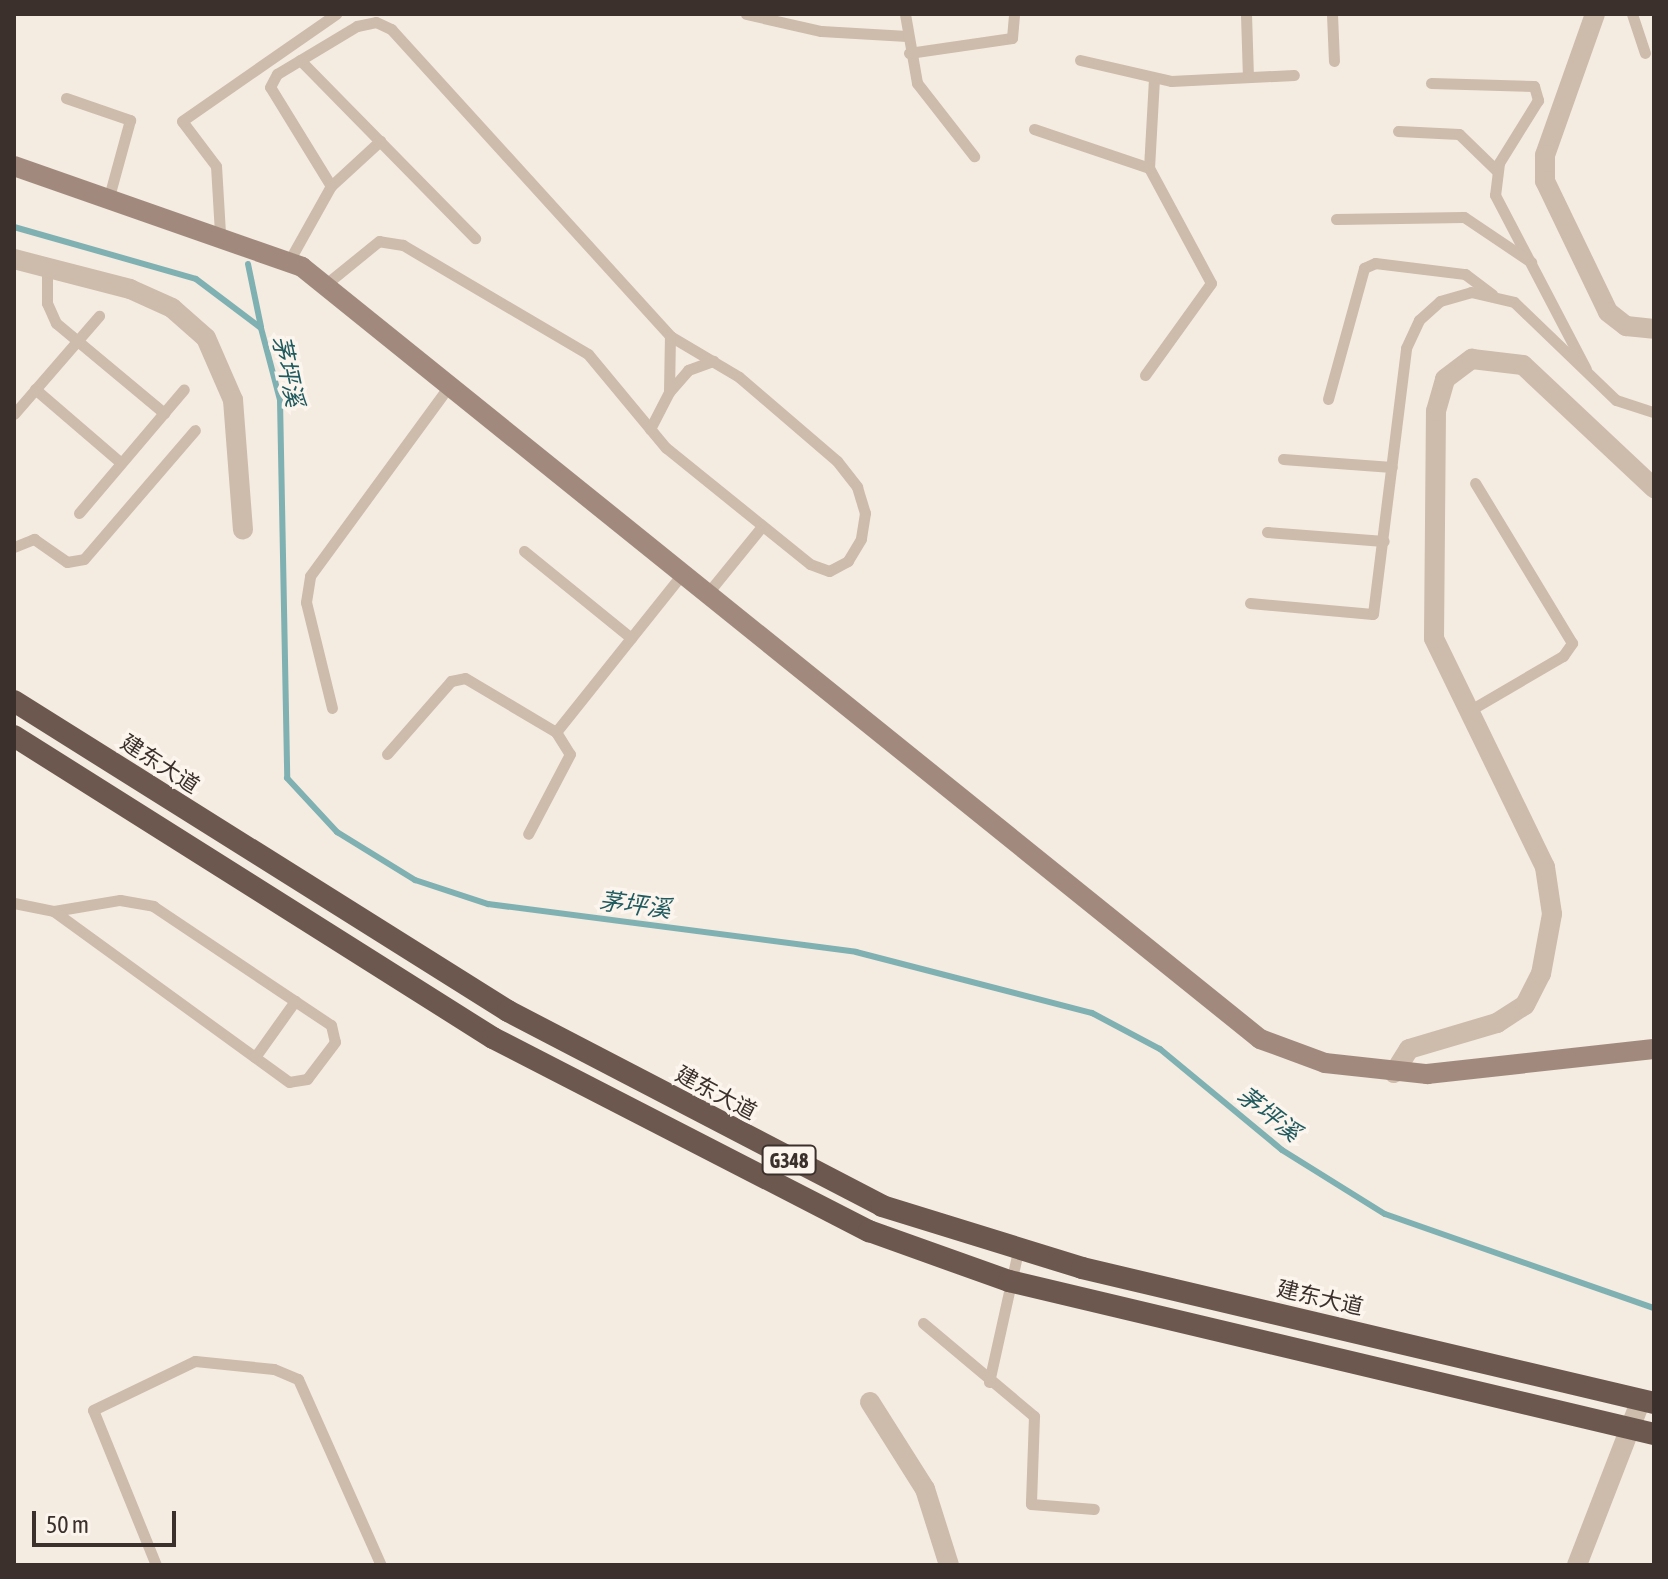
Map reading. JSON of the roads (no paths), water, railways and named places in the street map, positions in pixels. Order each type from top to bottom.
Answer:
[{"type":"highway","name":"建东大道","points":[[14,701],[508,1011],[818,1176],[1018,1251],[1648,1402]]},
{"type":"highway","name":"G348","points":[[14,736],[392,977],[594,1094],[841,1219],[1011,1282],[1643,1431]]},
{"type":"main road","points":[[14,166],[220,233],[289,261],[326,284],[1231,1021],[1291,1053],[1394,1073],[1461,1073],[1654,1049]]},
{"type":"street","points":[[1595,14],[1545,155],[1545,181],[1608,312],[1626,326],[1654,329]]},
{"type":"street","points":[[14,259],[152,298],[206,338],[233,400],[243,530]]},
{"type":"street","points":[[1394,1073],[1409,1049],[1424,1041],[1517,1012],[1545,963],[1549,878],[1440,658],[1429,596],[1436,411],[1445,379],[1472,359],[1523,365],[1654,488]]},
{"type":"street","points":[[870,1402],[925,1489],[949,1565]]},
{"type":"street","points":[[1577,1565],[1643,1431],[1648,1402]]},
{"type":"lane","points":[[220,233],[216,166],[182,121],[336,14]]},
{"type":"lane","points":[[746,14],[821,31],[907,36]]},
{"type":"lane","points":[[905,14],[909,53],[924,97],[974,156]]},
{"type":"lane","points":[[909,53],[1012,38],[1014,14]]},
{"type":"lane","points":[[1246,14],[1248,77]]},
{"type":"lane","points":[[1332,14],[1334,61]]},
{"type":"lane","points":[[1632,14],[1645,53]]},
{"type":"lane","points":[[326,284],[379,241],[403,245],[588,354],[650,429],[759,530],[829,571],[848,561],[865,513],[837,461],[713,361],[670,336],[391,29],[357,26],[277,74],[273,101],[331,186]]},
{"type":"lane","points":[[300,60],[475,238]]},
{"type":"lane","points":[[1080,60],[1154,79],[1294,75]]},
{"type":"lane","points":[[1145,375],[1211,283],[1149,168],[1154,79]]},
{"type":"lane","points":[[1431,83],[1534,86],[1535,108],[1496,170],[1497,203],[1531,262],[1587,373]]},
{"type":"lane","points":[[66,98],[130,120],[109,197]]},
{"type":"lane","points":[[1034,129],[1149,168]]},
{"type":"lane","points":[[1398,131],[1459,134],[1496,170]]},
{"type":"lane","points":[[289,261],[331,186],[380,141]]},
{"type":"lane","points":[[1336,219],[1464,217],[1531,262]]},
{"type":"lane","points":[[1328,399],[1364,268],[1375,263],[1465,274],[1492,294],[1524,308],[1587,373],[1632,410],[1654,412]]},
{"type":"lane","points":[[47,267],[49,314],[164,413]]},
{"type":"lane","points":[[1250,603],[1373,614],[1413,329],[1440,301],[1492,294]]},
{"type":"lane","points":[[14,414],[99,316]]},
{"type":"lane","points":[[669,392],[670,336]]},
{"type":"lane","points":[[650,429],[669,392],[688,370],[713,361]]},
{"type":"lane","points":[[332,708],[306,602],[310,576],[450,385]]},
{"type":"lane","points":[[35,389],[121,463]]},
{"type":"lane","points":[[79,513],[184,389]]},
{"type":"lane","points":[[14,547],[34,539],[67,562],[84,559],[195,430]]},
{"type":"lane","points":[[1283,459],[1392,467]]},
{"type":"lane","points":[[1466,713],[1563,656],[1572,643],[1475,483]]},
{"type":"lane","points":[[707,594],[759,530]]},
{"type":"lane","points":[[1267,532],[1384,541]]},
{"type":"lane","points":[[524,551],[631,638]]},
{"type":"lane","points":[[556,732],[682,574]]},
{"type":"lane","points":[[387,754],[451,681],[465,678],[556,732],[570,754],[528,834]]},
{"type":"lane","points":[[14,903],[54,911],[120,900],[153,906],[331,1025],[335,1042],[299,1083],[255,1057],[54,911]]},
{"type":"lane","points":[[255,1057],[295,1001]]},
{"type":"lane","points":[[989,1382],[1018,1251]]},
{"type":"lane","points":[[923,1323],[989,1382],[1034,1416],[1031,1504],[1094,1509]]},
{"type":"lane","points":[[156,1565],[93,1410],[195,1361],[274,1369],[298,1379],[381,1565]]},
{"type":"waterway","name":"茅坪溪","points":[[14,227],[196,279],[261,328],[280,400],[287,778],[337,832],[415,880],[488,904],[856,952],[1092,1013],[1160,1049],[1282,1150],[1385,1214],[1654,1308]]},
{"type":"waterway","points":[[248,264],[261,327]]}]
